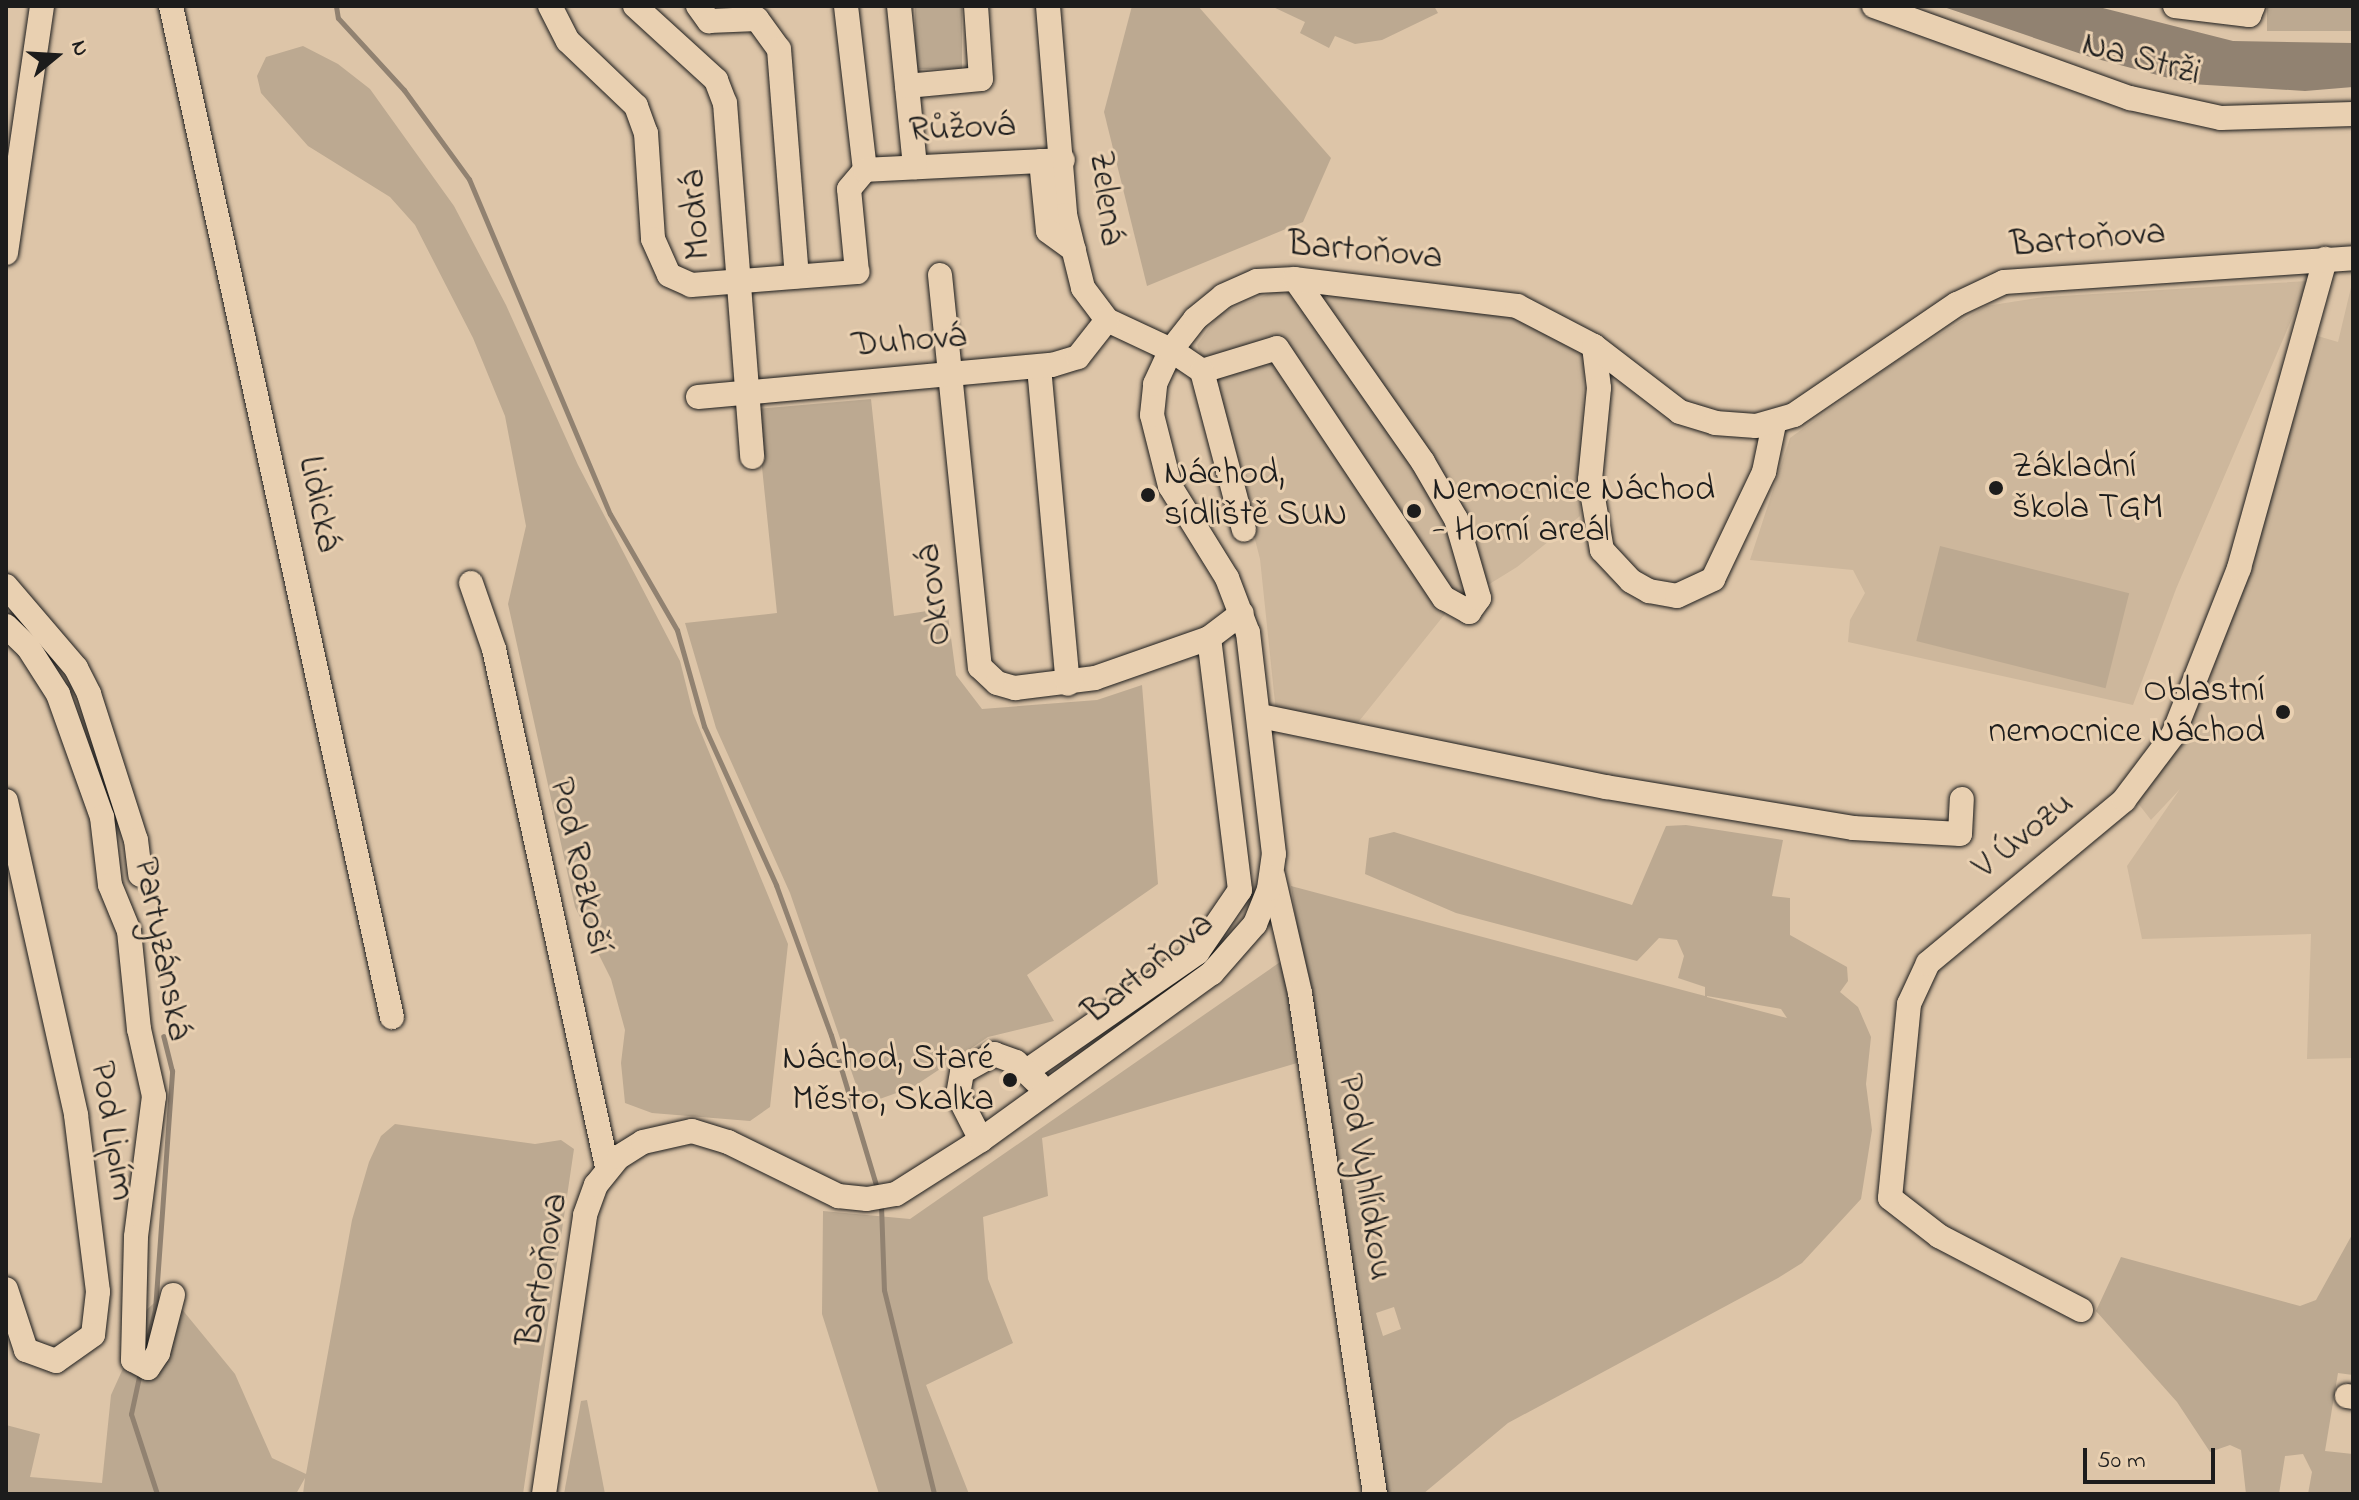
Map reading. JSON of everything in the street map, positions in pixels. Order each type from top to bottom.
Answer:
[{"type":"street","points":[[6,253],[42,6]]},
{"type":"street","name":"Lidická","points":[[171,6],[392,1017]]},
{"type":"street","name":"Růžová","points":[[550,6],[568,41],[636,106],[646,133],[653,239],[669,275],[691,285],[857,272],[849,189],[865,170],[1052,160]]},
{"type":"street","name":"Modrá","points":[[635,6],[716,80],[725,103],[752,457]]},
{"type":"street","points":[[698,6],[709,21],[756,13],[779,49],[797,276]]},
{"type":"street","name":"Růžová","points":[[846,6],[865,170]]},
{"type":"street","points":[[899,6],[915,167]]},
{"type":"street","points":[[907,86],[981,79],[976,6]]},
{"type":"street","name":"Zelená","points":[[1048,6],[1052,160],[1083,288],[1107,320],[1211,368]]},
{"type":"street","name":"Na Strži","points":[[1874,6],[2101,91],[2145,102],[2221,118],[2353,114]]},
{"type":"street","points":[[2175,6],[2249,15],[2253,6]]},
{"type":"street","name":"Bartoňova","points":[[544,1494],[583,1227],[593,1192],[607,1167],[643,1142],[692,1131],[728,1142],[838,1196],[867,1199],[914,1185],[1045,1094],[1230,956],[1255,924],[1273,873],[1260,716],[1242,613],[1175,496],[1158,452],[1152,405],[1171,350],[1195,319],[1234,289],[1267,279],[1295,279],[1517,306],[1594,346],[1680,412],[1727,425],[1774,424],[1817,402],[1921,327],[1995,285],[2056,275],[2353,258]]},
{"type":"street","name":"V Úvozu","points":[[2081,1310],[1939,1236],[1890,1198],[1909,1004],[1928,963],[2124,800],[2173,735],[2239,568],[2325,259]]},
{"type":"street","points":[[940,275],[949,374]]},
{"type":"street","points":[[1244,530],[1211,368],[1277,348],[1444,598],[1469,612],[1479,598],[1450,508],[1295,279]]},
{"type":"street","name":"Duhová","points":[[698,397],[1039,367],[1078,357],[1107,320]]},
{"type":"street","points":[[1594,346],[1599,388],[1590,480],[1602,550],[1631,581],[1649,591],[1677,596],[1713,579],[1772,448],[1774,424]]},
{"type":"street","points":[[1039,367],[1068,684]]},
{"type":"street","name":"Okrová","points":[[949,374],[980,667],[997,683],[1015,688],[1068,684],[1127,670],[1209,638],[1242,613]]},
{"type":"street","name":"Pod Rozkoší","points":[[471,583],[494,649],[607,1167]]},
{"type":"street","name":"Partyzánská","points":[[6,586],[76,668],[89,694],[136,840],[140,875]]},
{"type":"street","name":"Partyzánská","points":[[6,626],[28,647],[58,694],[102,817],[110,885],[129,931],[139,1029],[154,1096],[136,1237],[133,1360],[148,1368],[158,1353],[173,1295]]},
{"type":"street","points":[[981,1140],[958,1095],[962,1072],[994,1054],[1036,1064],[1197,953],[1223,922],[1240,890],[1209,638]]},
{"type":"street","points":[[1260,716],[1606,787],[1853,828],[1960,834],[1962,799]]},
{"type":"street","name":"Pod Lipím","points":[[6,801],[76,1115],[98,1292],[93,1335],[56,1361],[26,1350],[6,1289]]},
{"type":"street","name":"Pod Vyhlídkou","points":[[1273,873],[1300,993],[1375,1494]]},
{"type":"street","points":[[1036,1064],[1045,1094]]},
{"type":"shaded area","points":[[915,6],[962,6],[962,69],[915,69]]},
{"type":"shaded area","points":[[1132,6],[1198,6],[1331,158],[1303,222],[1147,286],[1104,112]]},
{"type":"shaded area","points":[[1271,6],[1434,6],[1438,13],[1382,40],[1355,44],[1335,36],[1329,48],[1300,33],[1305,22]]},
{"type":"shaded area","points":[[1941,6],[2095,6],[2233,41],[2353,43],[2353,87],[2305,91],[2191,84],[2090,57]]},
{"type":"shaded area","points":[[2267,6],[2353,6],[2353,31],[2267,31]]},
{"type":"shaded area","points":[[303,46],[338,64],[370,89],[454,206],[506,305],[578,465],[680,661],[693,713],[788,944],[770,1107],[750,1121],[652,1113],[625,1103],[621,1063],[625,1030],[611,979],[575,907],[508,604],[526,526],[505,416],[473,338],[415,225],[390,197],[308,146],[261,93],[257,76],[266,57]]},
{"type":"shaded area","name":"Oblastní nemocnice Náchod","points":[[2353,279],[2353,1058],[2307,1059],[2311,934],[2142,939],[2127,866],[2180,789],[2151,820],[2137,802],[2173,748],[2311,334],[2338,342]]},
{"type":"shaded area","name":"Základní škola TGM","points":[[2308,281],[2176,589],[2133,705],[1848,642],[1850,620],[1865,593],[1853,570],[1750,560],[1790,438],[1898,360],[1986,306],[2044,297]]},
{"type":"shaded area","name":"Nemocnice Náchod - Horní areál","points":[[1276,291],[1365,294],[1516,317],[1584,353],[1580,516],[1517,567],[1449,609],[1356,725],[1276,712],[1260,559],[1226,426],[1197,345],[1219,314]]},
{"type":"shaded area","points":[[871,399],[894,616],[947,608],[956,675],[982,709],[1097,700],[1142,685],[1158,884],[1027,975],[1054,1021],[988,1037],[913,1087],[863,1105],[790,893],[716,728],[685,623],[777,613],[756,409]]},
{"type":"shaded area","points":[[1940,546],[2129,593],[2105,688],[1916,641]]},
{"type":"shaded area","points":[[1686,825],[1783,840],[1772,896],[1790,898],[1790,935],[1847,967],[1848,981],[1840,992],[1858,1007],[1871,1037],[1866,1084],[1872,1130],[1861,1199],[1802,1263],[1778,1278],[1508,1423],[1423,1494],[1383,1494],[1291,886],[1705,996],[1705,987],[1678,978],[1684,956],[1677,940],[1659,938],[1637,961],[1456,913],[1365,874],[1369,838],[1394,832],[1632,905],[1666,826]],"holes":[[[1707,997],[1781,1009],[1787,1018]],[[1394,1307],[1401,1329],[1383,1336],[1376,1313]]]},
{"type":"shaded area","points":[[1283,960],[1297,1063],[1042,1138],[1048,1196],[983,1217],[988,1279],[1013,1343],[926,1385],[969,1494],[879,1494],[822,1314],[823,1211],[910,1219]]},
{"type":"shaded area","points":[[395,1124],[535,1144],[561,1140],[574,1149],[523,1494],[303,1494],[305,1478],[296,1494],[6,1494],[6,1425],[40,1434],[30,1477],[102,1483],[111,1395],[139,1333],[140,1316],[167,1291],[235,1374],[272,1458],[306,1474],[352,1220],[369,1162],[381,1136]]},
{"type":"shaded area","points":[[2353,1233],[2353,1375],[2338,1373],[2325,1451],[2353,1454],[2353,1494],[2308,1494],[2312,1472],[2303,1454],[2285,1456],[2279,1494],[2246,1494],[2241,1450],[2230,1445],[2210,1452],[2177,1402],[2096,1311],[2121,1257],[2300,1306],[2316,1300]]},
{"type":"shaded area","points":[[587,1400],[605,1494],[564,1494],[581,1401]]},
{"type":"waterway","points":[[336,6],[338,18],[404,90],[469,179],[610,514],[677,630],[704,726],[776,885],[831,1035],[878,1192]]},
{"type":"waterway","points":[[144,1355],[155,1310],[172,1071],[163,1036]]},
{"type":"waterway","points":[[881,1205],[884,1290],[934,1494]]},
{"type":"waterway","points":[[140,1372],[131,1414],[157,1494]]},
{"type":"place","name":"Základní škola TGM","points":[[1996,488]]},
{"type":"place","name":"Náchod, sídliště SUN","points":[[1148,495]]},
{"type":"place","name":"Nemocnice Náchod - Horní areál","points":[[1414,511]]},
{"type":"place","name":"Oblastní nemocnice Náchod","points":[[2283,712]]},
{"type":"place","name":"Náchod, Staré Město, Skalka","points":[[1010,1080]]}]
